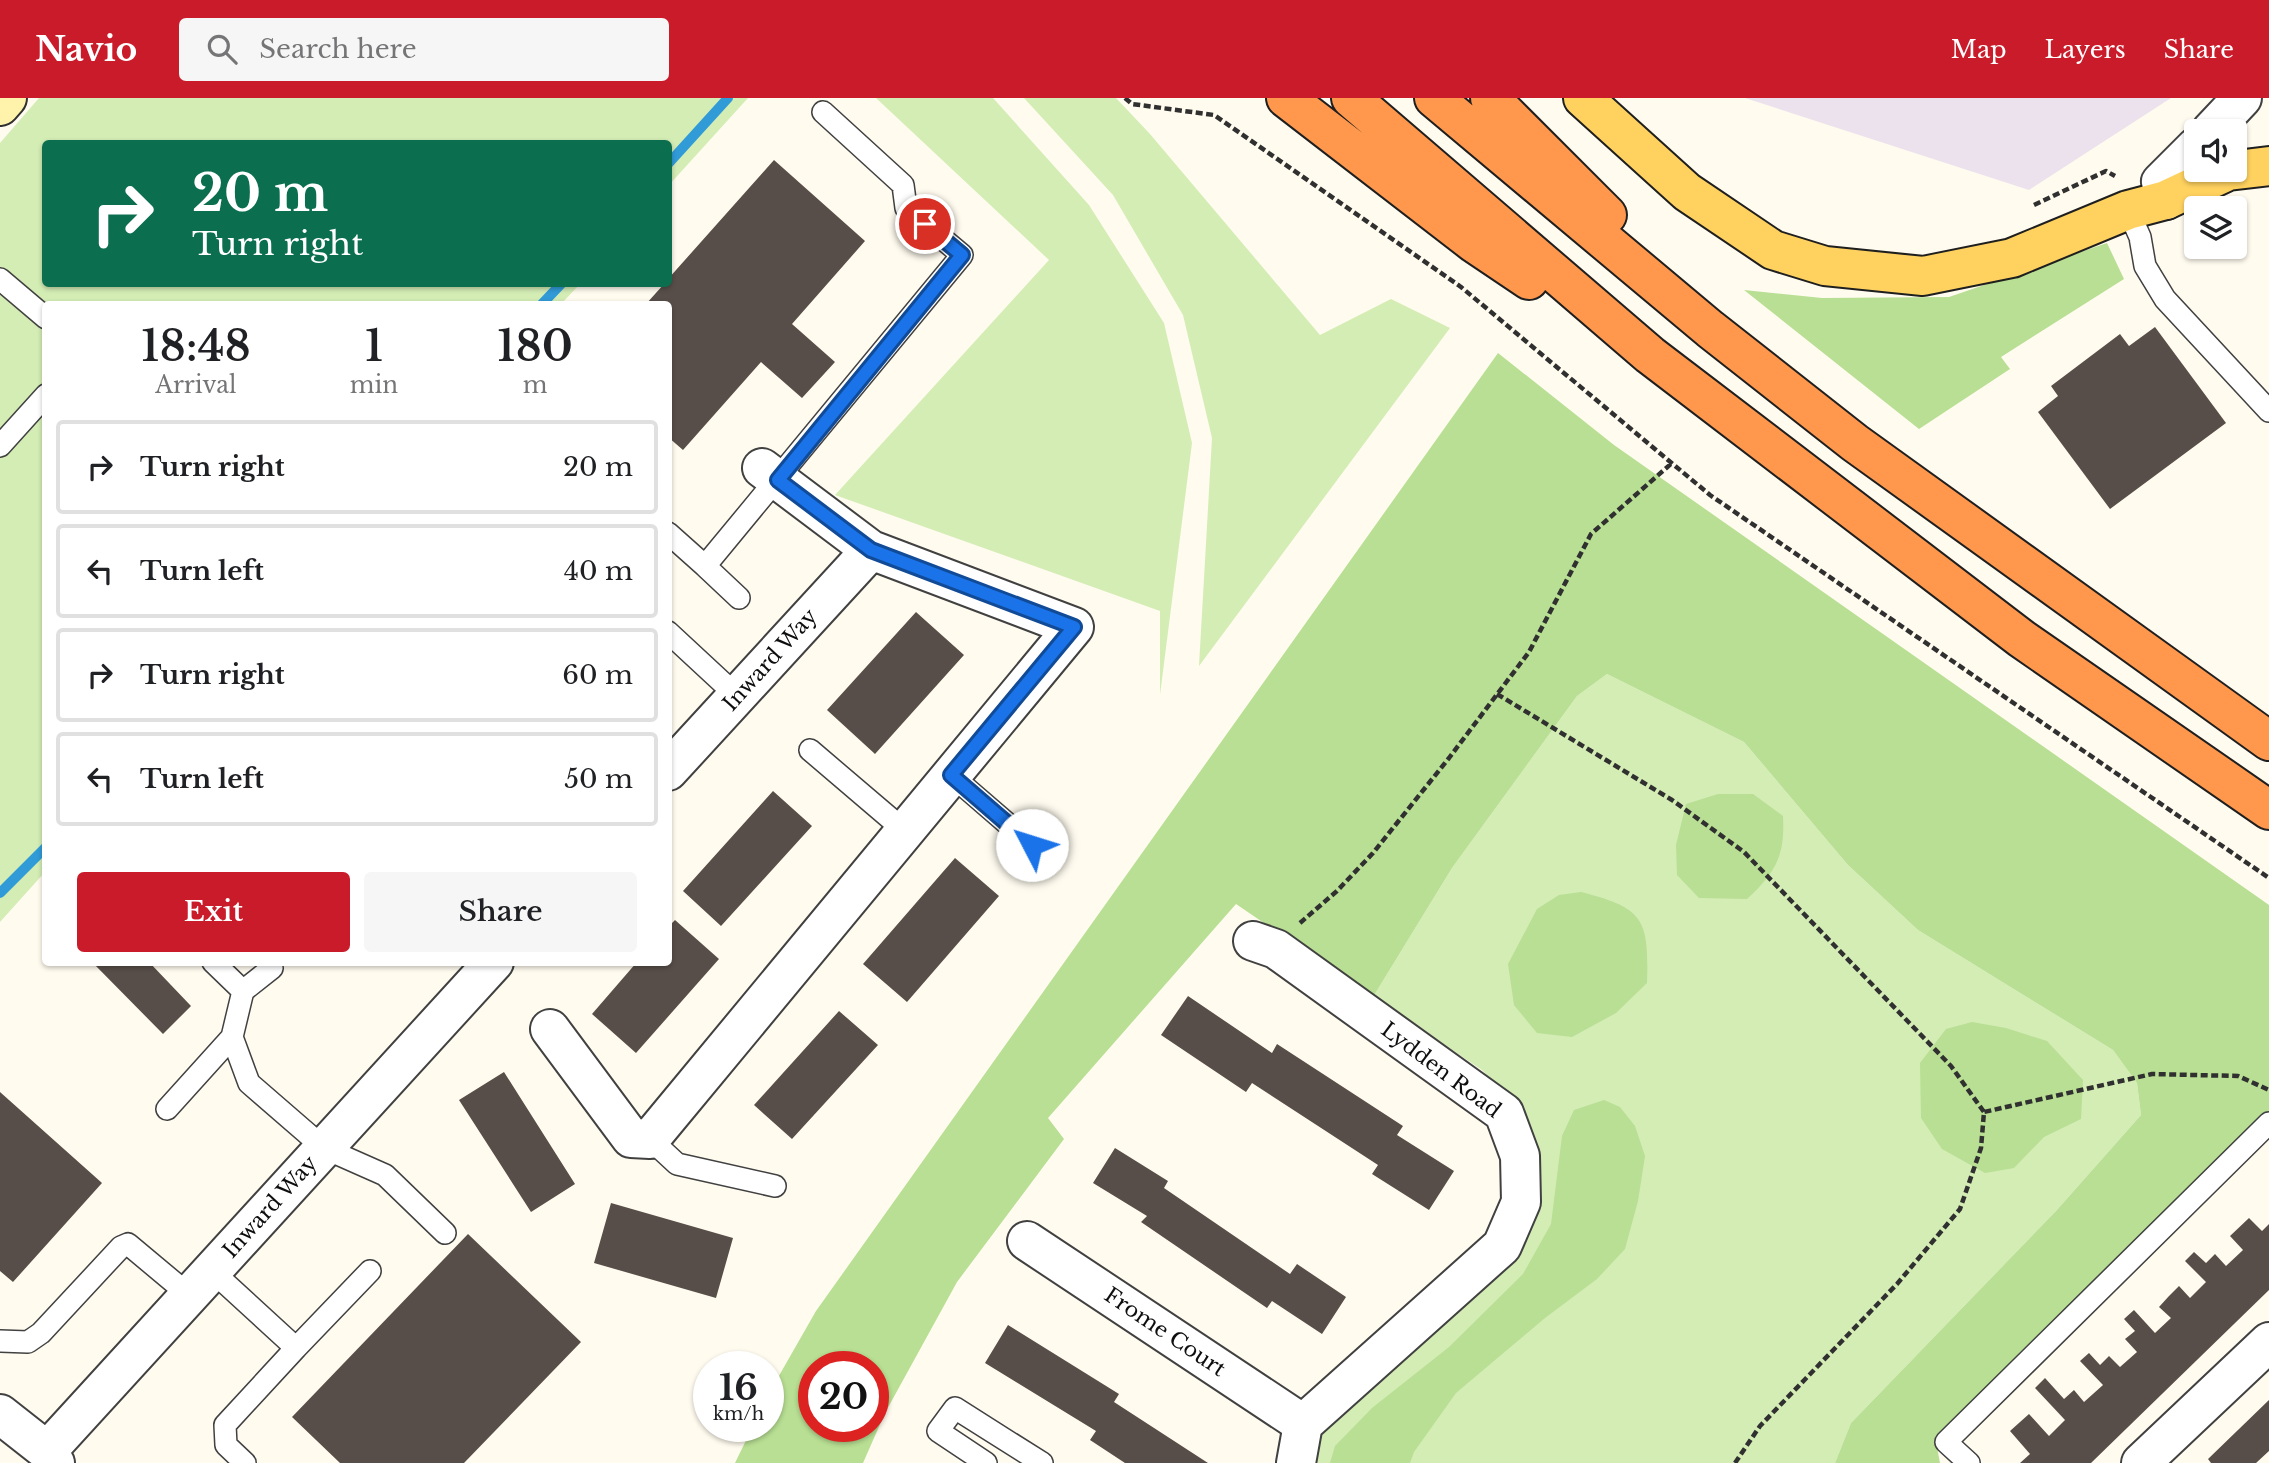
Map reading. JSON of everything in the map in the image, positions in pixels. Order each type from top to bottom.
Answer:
[{"type":"highway","points":[[1286,98],[1483,232],[1650,355],[2022,639],[2269,810]]},
{"type":"highway","points":[[1351,98],[1483,232]]},
{"type":"highway","points":[[1434,98],[1531,160],[1710,329],[1855,443],[2269,741]]},
{"type":"highway","points":[[1490,98],[1531,160]]},
{"type":"main road","points":[[0,106],[7,98]]},
{"type":"main road","points":[[1583,98],[1687,192],[1773,250],[1825,266],[1923,276],[2012,258],[2128,210],[2166,200],[2228,171],[2269,166]]},
{"type":"street","points":[[2222,119],[2242,98]]},
{"type":"street","points":[[2166,200],[2161,182],[2184,159]]},
{"type":"street","points":[[550,1029],[631,1138],[650,1139],[1074,627],[871,550],[770,474]]},
{"type":"street","name":"Inward Way","points":[[672,767],[871,550]]},
{"type":"street","name":"Lydden Road","points":[[1264,945],[1504,1113],[1520,1156],[1521,1202],[1502,1246],[1303,1424]]},
{"type":"street","name":"Inward Way","points":[[51,1457],[200,1283],[490,966]]},
{"type":"street","name":"Frome Court","points":[[1027,1241],[1303,1424]]},
{"type":"street","points":[[2141,1463],[2269,1342]]},
{"type":"street","points":[[0,1414],[51,1457]]},
{"type":"street","points":[[1296,1463],[1303,1424]]},
{"type":"lane","points":[[705,566],[770,474],[962,255],[906,208],[903,185],[823,112]]},
{"type":"lane","points":[[2128,210],[2140,237],[2145,266],[2165,299],[2269,411]]},
{"type":"lane","points":[[0,279],[42,315]]},
{"type":"lane","points":[[0,446],[42,399]]},
{"type":"lane","points":[[672,537],[739,598]]},
{"type":"lane","points":[[672,636],[737,696]]},
{"type":"lane","points":[[810,750],[905,831]]},
{"type":"lane","points":[[951,775],[1032,845]]},
{"type":"lane","points":[[217,966],[243,991]]},
{"type":"lane","points":[[167,1109],[232,1037],[243,991],[272,968]]},
{"type":"lane","points":[[232,1037],[249,1083],[324,1148],[385,1175],[445,1233]]},
{"type":"lane","points":[[1969,1463],[1946,1442],[2269,1124]]},
{"type":"lane","points":[[650,1139],[677,1164],[775,1186]]},
{"type":"lane","points":[[0,1341],[28,1342],[41,1333],[121,1247],[128,1244],[200,1283],[296,1348]]},
{"type":"lane","points":[[245,1463],[226,1445],[225,1425],[370,1271]]},
{"type":"lane","points":[[955,1408],[1034,1458],[986,1463],[938,1431],[955,1408]]},
{"type":"path","points":[[1125,98],[1132,104],[1214,116],[1461,287],[1710,495],[2269,878]]},
{"type":"path","points":[[2025,209],[2106,171],[2166,200]]},
{"type":"path","points":[[1264,945],[1373,853],[1529,652],[1591,534],[1672,463]]},
{"type":"path","points":[[1497,694],[1672,800],[1744,852],[1951,1066],[1984,1112],[1981,1149],[1960,1209],[1897,1284],[1760,1426],[1735,1463]]},
{"type":"path","points":[[1984,1112],[2152,1074],[2238,1076],[2269,1090]]},
{"type":"shaded area","points":[[1745,98],[2171,98],[2029,190]]},
{"type":"green space","points":[[39,98],[748,98],[672,182],[672,140],[42,140],[42,287],[577,287],[564,301],[42,301],[42,875],[0,922],[0,143]]},
{"type":"green space","points":[[876,98],[993,98],[1089,205],[1164,323],[1192,443],[1160,695],[1160,611],[835,495],[1049,260]]},
{"type":"green space","points":[[1024,98],[1116,98],[1150,134],[1320,335],[1391,299],[1450,328],[1199,666],[1212,438],[1183,315],[1113,195]]},
{"type":"green space","points":[[2107,243],[2124,279],[2001,357],[2010,369],[1919,429],[1744,290],[1822,298],[1949,297]]},
{"type":"green space","points":[[1498,353],[1614,445],[2269,905],[2269,1116],[1935,1437],[1940,1463],[1835,1463],[1851,1423],[2056,1211],[2141,1115],[2137,1083],[2113,1050],[1918,930],[1848,865],[1744,742],[1607,674],[1577,696],[1452,868],[1373,997],[1236,904],[1048,1118],[1064,1139],[957,1282],[889,1406],[889,1351],[798,1351],[798,1442],[872,1442],[863,1463],[735,1463],[745,1442],[784,1442],[784,1367],[816,1311]]},
{"type":"green space","points":[[1607,674],[1744,742],[1848,865],[1918,930],[2113,1050],[2137,1083],[2141,1115],[2056,1211],[1851,1423],[1835,1463],[1303,1463],[1316,1427],[1512,1251],[1514,1104],[1482,1070],[1373,997],[1452,868],[1577,696]]},
{"type":"green space","points":[[1718,794],[1753,794],[1783,816],[1782,842],[1777,862],[1747,899],[1699,898],[1677,875],[1676,845],[1686,804]]},
{"type":"green space","points":[[1581,892],[1618,904],[1638,920],[1644,930],[1646,944],[1647,983],[1616,1013],[1572,1037],[1537,1033],[1514,1005],[1508,964],[1537,909],[1559,895]]},
{"type":"green space","points":[[1972,1022],[2006,1028],[2047,1041],[2083,1080],[2081,1119],[2044,1137],[2014,1168],[1985,1173],[1942,1149],[1921,1118],[1920,1063],[1946,1029]]},
{"type":"green space","points":[[1604,1100],[1620,1107],[1635,1126],[1645,1156],[1638,1201],[1625,1249],[1597,1279],[1545,1318],[1456,1393],[1414,1452],[1410,1463],[1330,1463],[1335,1446],[1372,1408],[1449,1347],[1523,1274],[1551,1224],[1562,1136],[1574,1110]]},
{"type":"building","points":[[774,160],[865,241],[792,324],[835,362],[802,398],[761,362],[683,450],[672,440],[672,301],[649,301],[661,287],[672,287],[672,275]]},
{"type":"building","points":[[2155,327],[2226,423],[2110,509],[2038,412],[2058,396],[2051,386],[2120,334],[2129,346]]},
{"type":"building","points":[[916,612],[964,655],[875,754],[827,710]]},
{"type":"building","points":[[773,791],[812,826],[721,926],[683,891]]},
{"type":"building","points":[[955,858],[999,896],[907,1002],[863,964]]},
{"type":"building","points":[[675,920],[719,959],[636,1053],[592,1014],[634,966],[672,966],[672,923]]},
{"type":"building","points":[[96,966],[153,966],[191,1006],[163,1034]]},
{"type":"building","points":[[1188,996],[1272,1053],[1277,1044],[1403,1126],[1397,1135],[1454,1171],[1429,1210],[1372,1174],[1378,1165],[1252,1083],[1246,1092],[1161,1035]]},
{"type":"building","points":[[839,1011],[878,1045],[792,1139],[754,1105]]},
{"type":"building","points":[[504,1072],[575,1184],[531,1212],[459,1100]]},
{"type":"building","points":[[0,1092],[102,1183],[13,1282],[0,1271]]},
{"type":"building","points":[[1115,1148],[1168,1181],[1164,1188],[1290,1274],[1297,1264],[1346,1297],[1322,1334],[1272,1301],[1267,1308],[1141,1222],[1147,1216],[1093,1183]]},
{"type":"building","points":[[611,1203],[733,1238],[716,1298],[594,1263]]},
{"type":"building","points":[[2249,1218],[2262,1231],[2269,1224],[2269,1290],[2091,1463],[2020,1463],[2030,1454],[2010,1431],[2029,1414],[2049,1436],[2065,1420],[2035,1388],[2045,1378],[2064,1399],[2074,1390],[2084,1402],[2103,1385],[2080,1361],[2089,1353],[2100,1365],[2109,1356],[2120,1367],[2137,1352],[2125,1339],[2135,1331],[2124,1319],[2134,1310],[2155,1333],[2171,1318],[2159,1307],[2179,1286],[2190,1298],[2206,1282],[2185,1261],[2194,1252],[2206,1263],[2215,1254],[2226,1266],[2243,1250],[2230,1236]]},
{"type":"building","points":[[468,1234],[581,1342],[464,1463],[340,1463],[292,1417]]},
{"type":"building","points":[[1008,1325],[1119,1394],[1114,1402],[1208,1463],[1125,1463],[1090,1440],[1096,1431],[985,1363]]},
{"type":"building","points":[[2269,1400],[2269,1451],[2256,1463],[2211,1463],[2208,1459]]},
{"type":"waterway","points":[[672,160],[728,98]]},
{"type":"waterway","points":[[545,301],[558,287]]},
{"type":"waterway","points":[[0,893],[42,851]]},
{"type":"route","points":[[925,224],[962,255],[778,480],[871,550],[1074,627],[951,775],[1032,845]]}]
